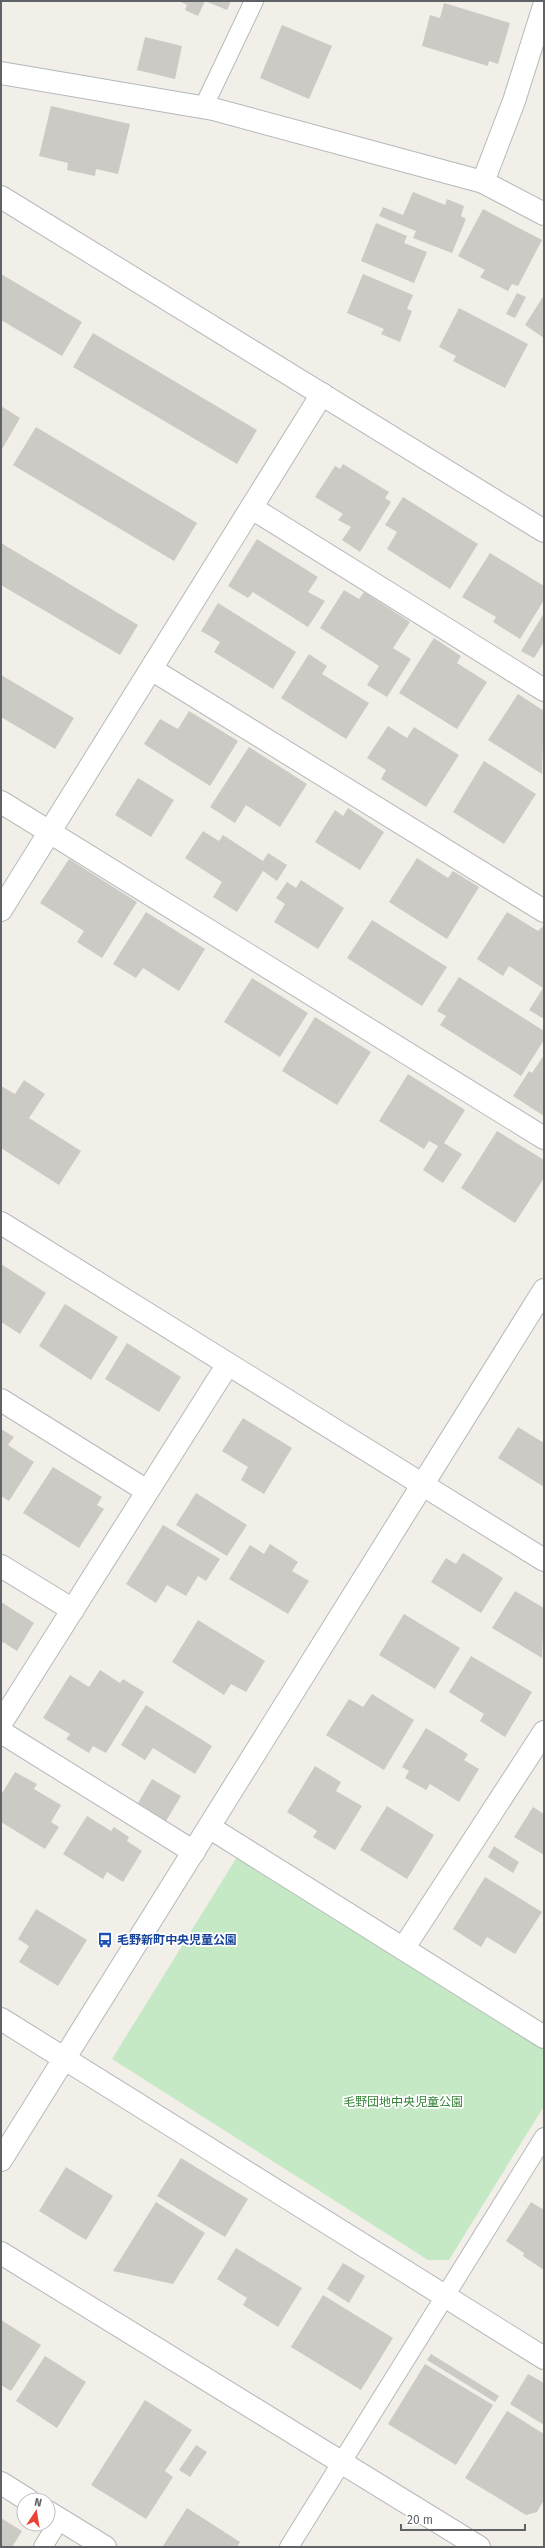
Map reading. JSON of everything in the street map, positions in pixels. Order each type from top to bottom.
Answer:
[{"type":"street","points":[[483,182],[514,101],[544,6]]},
{"type":"street","points":[[1,73],[203,108],[483,182],[544,214]]},
{"type":"street","points":[[1,197],[544,531]]},
{"type":"street","points":[[1,910],[322,394]]},
{"type":"street","points":[[252,508],[544,690]]},
{"type":"street","points":[[151,669],[544,911]]},
{"type":"street","points":[[1,802],[544,1138]]},
{"type":"street","points":[[1,1223],[544,1560]]},
{"type":"street","points":[[1,2160],[544,1290]]},
{"type":"street","points":[[1,1723],[228,1364]]},
{"type":"street","points":[[1,1400],[148,1491]]},
{"type":"street","points":[[1,1566],[72,1610]]},
{"type":"street","points":[[1,1732],[194,1852]]},
{"type":"street","points":[[402,1949],[544,1732]]},
{"type":"street","points":[[209,1827],[544,2037]]},
{"type":"street","points":[[1,2019],[544,2358]]},
{"type":"street","points":[[1,2253],[479,2547]]},
{"type":"street","points":[[1,2483],[16,2492]]},
{"type":"street","points":[[56,2517],[105,2547]]},
{"type":"lane","points":[[203,108],[254,1]]},
{"type":"lane","points":[[289,2547],[544,2137]]},
{"type":"lane","points":[[43,2547],[48,2532]]},
{"type":"green space","name":"毛野団地中央児童公園","points":[[237,1857],[544,2049],[544,2106],[449,2260],[428,2260],[112,2059]]},
{"type":"building","points":[[179,1],[205,1],[198,16],[185,10],[187,5]]},
{"type":"building","points":[[205,1],[231,1],[227,10]]},
{"type":"building","points":[[444,3],[510,23],[498,64],[489,61],[488,66],[422,46],[430,15],[440,18]]},
{"type":"building","points":[[282,25],[332,46],[309,99],[260,78]]},
{"type":"building","points":[[145,37],[182,46],[175,79],[137,70]]},
{"type":"building","points":[[51,106],[130,124],[118,174],[96,169],[95,176],[67,170],[68,163],[39,156]]},
{"type":"building","points":[[413,192],[445,205],[447,199],[464,206],[461,216],[466,219],[452,253],[413,238],[416,231],[379,216],[383,207],[403,215]]},
{"type":"building","points":[[483,209],[542,240],[518,286],[512,284],[508,291],[480,277],[485,270],[458,256]]},
{"type":"building","points":[[376,223],[407,236],[404,243],[427,252],[414,283],[361,261]]},
{"type":"building","points":[[1,274],[82,322],[62,356],[1,320]]},
{"type":"building","points":[[363,274],[413,295],[407,309],[412,311],[400,342],[381,334],[384,329],[347,313]]},
{"type":"building","points":[[517,293],[526,297],[515,318],[506,314]]},
{"type":"building","points":[[544,295],[544,338],[525,325]]},
{"type":"building","points":[[459,308],[528,344],[505,388],[453,361],[456,356],[439,347]]},
{"type":"building","points":[[93,333],[257,430],[237,464],[73,367]]},
{"type":"building","points":[[1,406],[20,418],[1,451]]},
{"type":"building","points":[[36,427],[197,523],[174,561],[13,465]]},
{"type":"building","points":[[343,464],[389,492],[385,498],[391,502],[360,552],[342,540],[351,527],[338,520],[343,514],[315,497],[335,466],[340,469]]},
{"type":"building","points":[[403,497],[478,544],[450,589],[387,549],[397,532],[385,525]]},
{"type":"building","points":[[257,539],[318,577],[308,592],[325,601],[308,627],[253,592],[248,598],[228,586]]},
{"type":"building","points":[[1,543],[138,625],[120,655],[1,585]]},
{"type":"building","points":[[490,553],[544,586],[544,600],[520,639],[493,622],[496,617],[462,597]]},
{"type":"building","points":[[344,590],[359,599],[364,592],[410,622],[393,648],[411,659],[387,697],[367,685],[379,666],[320,628]]},
{"type":"building","points":[[218,603],[296,652],[273,689],[214,652],[220,642],[201,631]]},
{"type":"building","points":[[544,613],[544,642],[534,658],[521,651]]},
{"type":"building","points":[[434,638],[461,656],[457,663],[487,682],[457,729],[399,693]]},
{"type":"building","points":[[309,654],[327,666],[322,674],[369,703],[346,739],[281,698]]},
{"type":"building","points":[[1,675],[74,718],[55,749],[1,717]]},
{"type":"building","points":[[518,694],[544,711],[542,774],[488,740]]},
{"type":"building","points":[[189,711],[238,741],[210,786],[144,744],[160,719],[178,729]]},
{"type":"building","points":[[388,726],[407,738],[414,727],[459,755],[426,807],[381,779],[386,770],[367,758]]},
{"type":"building","points":[[249,747],[307,784],[280,827],[246,805],[235,823],[210,807]]},
{"type":"building","points":[[484,761],[536,794],[504,844],[453,812]]},
{"type":"building","points":[[138,778],[174,800],[151,837],[115,815]]},
{"type":"building","points":[[348,808],[384,832],[360,870],[315,842],[335,810],[343,816]]},
{"type":"building","points":[[203,831],[219,841],[223,835],[263,861],[268,853],[287,865],[277,881],[263,871],[237,912],[213,897],[222,882],[185,858]]},
{"type":"building","points":[[417,858],[448,878],[453,871],[479,887],[447,939],[389,902]]},
{"type":"building","points":[[69,859],[137,902],[102,958],[77,942],[84,931],[40,903]]},
{"type":"building","points":[[301,880],[344,908],[318,949],[274,922],[285,904],[276,898],[287,882],[296,888]]},
{"type":"building","points":[[146,912],[205,949],[179,991],[143,968],[136,978],[113,964]]},
{"type":"building","points":[[507,912],[538,931],[544,925],[544,1019],[529,1010],[543,988],[509,966],[503,976],[477,959]]},
{"type":"building","points":[[372,920],[447,967],[422,1006],[347,958]]},
{"type":"building","points":[[459,977],[544,1031],[544,1040],[521,1076],[440,1025],[446,1016],[437,1011]]},
{"type":"building","points":[[252,978],[308,1013],[280,1057],[224,1022]]},
{"type":"building","points":[[315,1017],[371,1052],[337,1105],[282,1071]]},
{"type":"building","points":[[544,1055],[544,1116],[513,1096],[529,1071],[532,1073]]},
{"type":"building","points":[[408,1074],[465,1110],[444,1143],[462,1154],[443,1183],[423,1170],[438,1146],[429,1141],[424,1149],[379,1121]]},
{"type":"building","points":[[24,1080],[45,1094],[29,1118],[81,1151],[59,1185],[1,1148],[1,1086],[15,1094]]},
{"type":"building","points":[[497,1131],[544,1160],[544,1178],[515,1223],[461,1188]]},
{"type":"building","points":[[1,1264],[46,1293],[20,1334],[1,1322]]},
{"type":"building","points":[[65,1304],[118,1337],[91,1380],[39,1346]]},
{"type":"building","points":[[127,1343],[181,1377],[159,1412],[105,1379]]},
{"type":"building","points":[[243,1418],[292,1448],[264,1494],[241,1480],[248,1467],[222,1451]]},
{"type":"building","points":[[518,1427],[544,1443],[544,1487],[498,1458]]},
{"type":"building","points":[[1,1429],[14,1437],[8,1445],[34,1462],[9,1501],[1,1496]]},
{"type":"building","points":[[53,1467],[102,1497],[97,1505],[104,1509],[79,1548],[23,1513]]},
{"type":"building","points":[[196,1493],[247,1525],[227,1556],[176,1525]]},
{"type":"building","points":[[163,1525],[220,1559],[206,1581],[198,1576],[186,1596],[167,1585],[156,1603],[126,1584]]},
{"type":"building","points":[[270,1544],[298,1562],[292,1571],[309,1581],[288,1614],[229,1579],[250,1545],[264,1554]]},
{"type":"building","points":[[463,1553],[503,1578],[481,1613],[431,1582],[446,1558],[456,1564]]},
{"type":"building","points":[[515,1591],[544,1608],[542,1658],[492,1628]]},
{"type":"building","points":[[1,1602],[34,1623],[17,1651],[3,1642],[1,1645]]},
{"type":"building","points":[[404,1614],[460,1648],[435,1689],[379,1655]]},
{"type":"building","points":[[198,1620],[265,1661],[246,1692],[231,1684],[224,1695],[172,1662]]},
{"type":"building","points":[[471,1656],[532,1692],[505,1737],[480,1721],[484,1714],[449,1692]]},
{"type":"building","points":[[100,1670],[120,1683],[123,1679],[144,1692],[106,1753],[93,1746],[89,1753],[66,1739],[70,1734],[43,1718],[70,1675],[89,1687]]},
{"type":"building","points":[[372,1694],[414,1720],[384,1770],[326,1735],[349,1699],[363,1707]]},
{"type":"building","points":[[146,1705],[212,1746],[195,1774],[153,1748],[145,1760],[121,1745]]},
{"type":"building","points":[[426,1728],[468,1754],[464,1760],[479,1769],[459,1802],[430,1784],[426,1790],[405,1778],[409,1771],[402,1767]]},
{"type":"building","points":[[315,1766],[341,1782],[336,1791],[362,1806],[335,1850],[313,1837],[317,1831],[287,1812]]},
{"type":"building","points":[[15,1772],[37,1784],[34,1789],[61,1805],[51,1822],[59,1827],[45,1849],[1,1822],[1,1795]]},
{"type":"building","points":[[152,1779],[181,1796],[166,1821],[138,1803]]},
{"type":"building","points":[[387,1806],[434,1835],[407,1879],[360,1850]]},
{"type":"building","points":[[533,1807],[544,1814],[544,1855],[514,1837]]},
{"type":"building","points":[[87,1816],[111,1831],[114,1827],[129,1837],[127,1841],[142,1851],[123,1882],[107,1872],[103,1879],[63,1854]]},
{"type":"building","points":[[494,1846],[519,1862],[513,1873],[488,1857]]},
{"type":"building","points":[[485,1877],[542,1912],[515,1954],[487,1937],[481,1947],[453,1929]]},
{"type":"building","points":[[36,1909],[87,1940],[58,1986],[19,1962],[29,1946],[18,1939]]},
{"type":"building","points":[[181,2158],[248,2199],[225,2237],[157,2196]]},
{"type":"building","points":[[66,2167],[113,2196],[86,2240],[39,2211]]},
{"type":"building","points":[[156,2202],[205,2233],[173,2284],[113,2271]]},
{"type":"building","points":[[531,2202],[544,2210],[544,2270],[523,2256],[524,2253],[506,2241]]},
{"type":"building","points":[[236,2248],[302,2288],[278,2327],[243,2305],[247,2298],[217,2279]]},
{"type":"building","points":[[343,2263],[365,2276],[349,2303],[327,2289]]},
{"type":"building","points":[[323,2295],[393,2338],[361,2390],[291,2347]]},
{"type":"building","points":[[1,2320],[41,2345],[11,2391],[1,2385]]},
{"type":"building","points":[[431,2354],[499,2396],[495,2402],[427,2360]]},
{"type":"building","points":[[45,2356],[86,2382],[57,2428],[16,2401]]},
{"type":"building","points":[[425,2364],[493,2405],[456,2465],[388,2424]]},
{"type":"building","points":[[528,2374],[544,2383],[544,2425],[510,2404]]},
{"type":"building","points":[[145,2400],[192,2430],[165,2471],[173,2477],[146,2519],[91,2485]]},
{"type":"building","points":[[507,2411],[544,2434],[544,2500],[537,2512],[526,2515],[465,2478]]},
{"type":"building","points":[[196,2445],[207,2452],[190,2477],[179,2470]]},
{"type":"building","points":[[187,2508],[240,2542],[237,2547],[163,2546]]},
{"type":"building","points":[[1,2518],[16,2527],[16,2532],[21,2532],[12,2547],[1,2547]]},
{"type":"place","name":"毛野新町中央児童公園","points":[[105,1940]]}]
